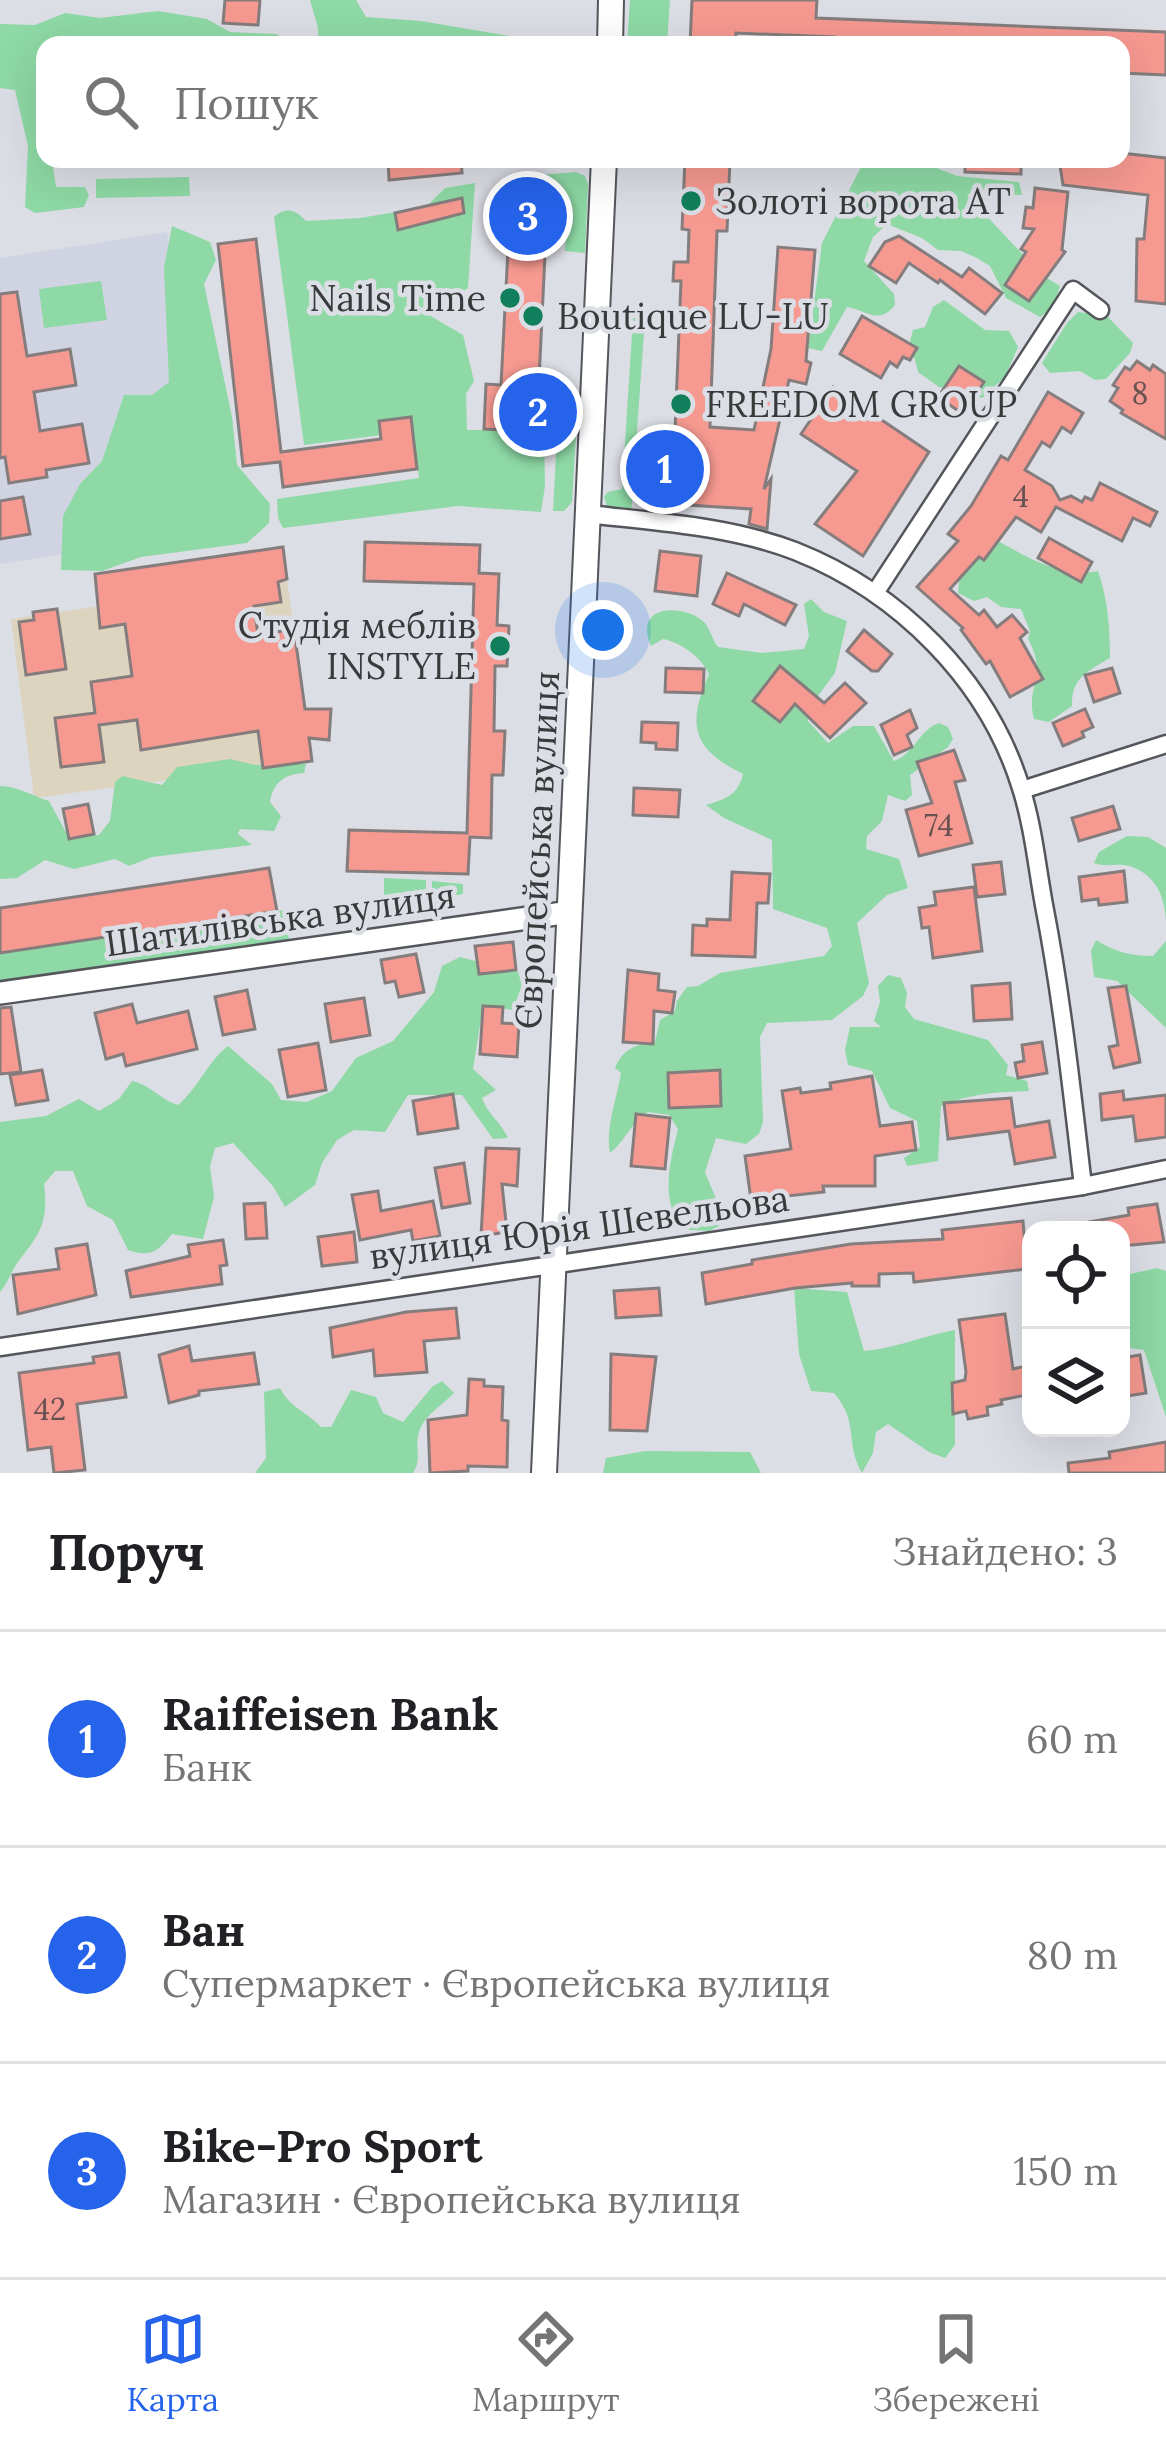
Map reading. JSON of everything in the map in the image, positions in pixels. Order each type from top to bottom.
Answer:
[{"type":"main road","points":[[610,36],[611,0]]},
{"type":"main road","name":"Європейська вулиця","points":[[544,1473],[604,168]]},
{"type":"street","points":[[875,593],[1073,290],[1100,310]]},
{"type":"street","points":[[588,514],[750,537],[836,569],[914,624],[949,659],[1004,743],[1022,790],[1061,997],[1083,1186]]},
{"type":"street","points":[[1022,790],[1166,744]]},
{"type":"street","name":"Шатилівська вулиця","points":[[0,993],[570,912]]},
{"type":"street","name":"вулиця Юрія Шевельова","points":[[0,1347],[1083,1186],[1166,1169]]},
{"type":"shaded area","points":[[167,232],[213,531],[0,564],[0,258]]},
{"type":"shaded area","points":[[287,579],[312,761],[34,798],[11,619]]},
{"type":"green space","points":[[310,0],[356,0],[366,17],[510,36],[318,36]]},
{"type":"green space","points":[[630,0],[670,0],[668,36],[628,36]]},
{"type":"green space","points":[[158,11],[207,19],[230,32],[280,36],[36,36],[36,168],[53,168],[56,187],[85,187],[89,195],[84,207],[35,213],[25,207],[28,146],[15,90],[0,88],[0,24],[35,25],[65,13],[100,18]]},
{"type":"green space","points":[[860,168],[936,168],[957,176],[1019,182],[1022,195],[978,189],[967,195],[1042,275],[1060,286],[1053,307],[1040,317],[1006,298],[990,266],[977,258],[961,251],[938,250],[887,224],[873,237],[864,261],[894,294],[895,305],[878,315],[847,307],[822,351],[808,348],[822,243]]},
{"type":"green space","points":[[576,172],[588,184],[585,253],[565,251],[567,214],[511,211],[509,232],[487,232],[489,200],[504,178]]},
{"type":"green space","points":[[189,177],[190,196],[96,198],[96,179]]},
{"type":"green space","points":[[475,183],[468,288],[458,295],[428,296],[429,315],[463,335],[474,381],[466,394],[467,430],[544,434],[541,512],[458,506],[283,528],[277,499],[419,478],[411,420],[381,435],[304,445],[274,217],[287,211],[306,221],[360,218],[426,207],[445,188]]},
{"type":"green space","points":[[172,226],[210,242],[216,260],[204,284],[232,417],[237,465],[270,504],[269,523],[247,543],[141,557],[102,571],[61,570],[63,516],[80,484],[102,461],[124,395],[152,395],[169,382],[164,268]]},
{"type":"green space","points":[[101,281],[107,320],[44,328],[39,289]]},
{"type":"green space","points":[[944,300],[985,330],[1009,331],[1018,347],[1005,377],[982,398],[939,387],[918,372],[910,341],[913,330],[925,327],[933,307]]},
{"type":"green space","points":[[1078,312],[1107,316],[1133,343],[1130,353],[1106,379],[1095,380],[1080,371],[1050,373],[1042,363]]},
{"type":"green space","points":[[633,318],[645,319],[631,514],[608,509],[604,497],[622,489]]},
{"type":"green space","points":[[558,416],[577,417],[572,502],[564,511],[553,511]]},
{"type":"green space","points":[[998,541],[1058,569],[1098,571],[1108,614],[1110,658],[1082,676],[1072,706],[1049,722],[1034,719],[1037,663],[1021,609],[1001,607],[987,597],[974,601],[958,593],[961,560]]},
{"type":"green space","points":[[811,599],[824,612],[847,621],[835,673],[812,704],[808,721],[828,743],[853,726],[874,726],[894,761],[939,723],[948,727],[953,739],[910,775],[912,795],[905,801],[888,795],[882,821],[867,836],[866,849],[899,859],[908,888],[887,895],[857,923],[869,983],[863,996],[832,1020],[767,1023],[760,1037],[763,1122],[759,1134],[746,1144],[716,1138],[705,1172],[719,1206],[719,1226],[709,1231],[679,1229],[669,1191],[678,1129],[669,1115],[648,1112],[610,1153],[610,1123],[621,1073],[615,1068],[618,1061],[631,1049],[655,1042],[660,1020],[675,1011],[687,987],[720,973],[824,956],[832,946],[827,928],[773,909],[772,840],[706,805],[730,795],[743,774],[713,755],[699,734],[696,722],[709,674],[706,668],[670,641],[663,639],[651,646],[649,622],[654,615],[674,610],[704,622],[718,647],[762,653],[804,649],[809,636],[804,604]]},
{"type":"green space","points":[[230,759],[255,765],[306,764],[304,773],[286,777],[274,789],[270,802],[281,816],[274,831],[240,829],[238,834],[252,845],[152,857],[129,866],[115,859],[74,869],[45,860],[17,878],[0,879],[0,786],[49,801],[68,836],[99,835],[110,821],[115,782],[122,776],[162,785],[177,767]]},
{"type":"green space","points":[[1127,836],[1148,837],[1166,848],[1166,922],[1161,896],[1148,876],[1127,866],[1094,863],[1099,852]]},
{"type":"green space","points":[[384,878],[426,880],[426,901],[432,900],[432,881],[463,884],[463,894],[440,898],[440,905],[385,913],[384,907],[414,902],[384,904]]},
{"type":"green space","points":[[285,910],[289,940],[0,983],[0,954]]},
{"type":"green space","points":[[1096,940],[1123,952],[1153,956],[1166,941],[1166,1028],[1117,981],[1094,977],[1091,951]]},
{"type":"green space","points":[[460,957],[518,972],[522,985],[513,1010],[483,1006],[473,1069],[496,1090],[482,1098],[508,1138],[493,1139],[462,1095],[408,1095],[385,1132],[354,1130],[337,1140],[315,1185],[285,1207],[273,1186],[233,1143],[215,1148],[210,1166],[214,1197],[203,1239],[172,1234],[148,1253],[128,1250],[113,1220],[87,1206],[73,1171],[55,1171],[44,1184],[39,1232],[0,1292],[0,1122],[46,1116],[79,1099],[99,1111],[119,1099],[132,1081],[178,1105],[228,1046],[272,1084],[281,1100],[307,1102],[332,1091],[356,1058],[393,1041],[434,992],[442,966]]},
{"type":"green space","points":[[888,975],[901,978],[907,993],[905,1007],[914,1019],[988,1040],[1008,1065],[1006,1075],[1027,1081],[1029,1091],[973,1096],[941,1106],[938,1161],[907,1166],[904,1158],[920,1147],[917,1121],[890,1108],[872,1071],[848,1065],[845,1050],[850,1027],[881,1027],[874,1021],[880,1002],[878,986]]},
{"type":"green space","points":[[1157,1268],[1166,1271],[1166,1417],[1144,1350],[1130,1348],[1130,1274]]},
{"type":"green space","points":[[794,1288],[847,1292],[864,1351],[955,1330],[955,1445],[945,1458],[888,1424],[876,1432],[873,1453],[862,1473],[842,1404],[834,1393],[811,1391],[799,1354]]},
{"type":"green space","points":[[442,1381],[454,1393],[421,1426],[413,1473],[255,1473],[266,1458],[264,1392],[280,1388],[321,1427],[331,1427],[351,1390],[376,1397],[383,1413],[403,1422]]},
{"type":"green space","points":[[645,1451],[750,1452],[761,1473],[603,1473],[606,1458]]},
{"type":"building","points":[[225,0],[260,0],[258,25],[223,23]]},
{"type":"building","points":[[692,0],[817,0],[816,18],[1166,32],[1166,75],[1130,73],[1130,36],[690,36]]},
{"type":"building","points":[[1130,154],[1166,158],[1166,304],[1136,301],[1137,239],[1144,239],[1148,195],[1063,185],[1060,168],[1130,168]]},
{"type":"building","points":[[388,168],[462,168],[462,173],[389,180]]},
{"type":"building","points":[[685,168],[730,168],[727,231],[717,231],[710,427],[754,430],[771,349],[778,247],[815,250],[806,361],[811,363],[806,384],[789,380],[764,489],[771,479],[767,529],[749,524],[751,509],[671,504],[672,488],[654,487],[656,454],[674,455],[681,281],[673,281],[674,262],[688,262],[689,230],[682,229]]},
{"type":"building","points":[[965,168],[1021,168],[1021,174],[965,172]]},
{"type":"building","points":[[1035,188],[1068,192],[1065,252],[1029,301],[1005,285],[1034,229],[1023,228],[1026,207],[1033,208]]},
{"type":"building","points":[[462,198],[464,213],[398,230],[395,213]]},
{"type":"building","points":[[510,211],[547,213],[538,401],[543,402],[542,432],[484,429],[486,384],[501,385]]},
{"type":"building","points":[[899,236],[962,277],[969,268],[1002,293],[985,314],[909,263],[896,283],[869,266],[885,242]]},
{"type":"building","points":[[256,239],[281,452],[381,439],[379,421],[411,417],[417,469],[283,487],[280,462],[243,466],[218,244]]},
{"type":"building","points":[[17,292],[27,356],[70,349],[76,385],[34,392],[40,431],[82,424],[89,463],[46,470],[47,477],[9,483],[5,457],[0,458],[0,294]]},
{"type":"building","points":[[862,316],[917,348],[910,360],[903,357],[897,367],[890,362],[881,378],[840,354]]},
{"type":"building","points":[[1137,361],[1166,374],[1166,439],[1121,413],[1110,401],[1118,388],[1113,385],[1125,367],[1130,370]]},
{"type":"building","points":[[959,366],[984,382],[963,414],[938,397]]},
{"type":"building","points":[[833,387],[929,452],[863,556],[815,524],[857,471],[801,434]]},
{"type":"building","points":[[1048,392],[1083,413],[1071,433],[1062,427],[1050,447],[1042,442],[1025,470],[1052,486],[1060,500],[1071,496],[1082,502],[1085,497],[1092,500],[1100,483],[1157,512],[1150,526],[1133,518],[1122,541],[1056,507],[1041,532],[1016,517],[984,560],[979,557],[950,589],[979,615],[984,610],[997,627],[1012,615],[1027,632],[1020,638],[1043,679],[1010,697],[990,661],[986,664],[963,628],[917,587],[958,541],[948,534],[1001,456],[1008,460]]},
{"type":"building","points":[[23,497],[30,534],[0,539],[0,501]]},
{"type":"building","points":[[1049,538],[1092,562],[1081,582],[1038,558]]},
{"type":"building","points":[[365,542],[480,545],[479,573],[499,574],[497,625],[509,626],[507,666],[495,666],[494,731],[505,731],[503,775],[492,775],[491,838],[470,837],[468,874],[347,871],[349,830],[467,833],[474,584],[364,581]]},
{"type":"building","points":[[283,547],[287,579],[278,582],[281,602],[254,606],[258,635],[294,629],[305,709],[331,709],[329,740],[309,738],[312,761],[263,768],[258,731],[141,750],[137,720],[99,725],[104,762],[61,767],[55,718],[95,713],[91,682],[132,676],[125,624],[100,628],[95,574]]},
{"type":"building","points":[[660,551],[701,556],[697,596],[655,591]]},
{"type":"building","points":[[727,573],[796,605],[785,625],[744,604],[739,616],[713,604]]},
{"type":"building","points":[[57,609],[66,669],[26,675],[19,622],[34,620],[33,612]]},
{"type":"building","points":[[864,630],[892,654],[878,671],[847,651]]},
{"type":"building","points":[[780,666],[824,703],[845,683],[866,703],[830,738],[795,704],[780,722],[753,701]]},
{"type":"building","points":[[666,668],[704,669],[703,693],[665,692]]},
{"type":"building","points":[[1112,668],[1120,693],[1094,702],[1085,675]]},
{"type":"building","points":[[1085,709],[1093,727],[1082,732],[1084,737],[1063,746],[1053,723]]},
{"type":"building","points":[[910,710],[917,728],[907,735],[912,747],[894,755],[881,725]]},
{"type":"building","points":[[642,722],[678,723],[677,750],[641,742]]},
{"type":"building","points":[[954,750],[965,780],[955,782],[972,843],[919,856],[906,810],[932,803],[917,762]]},
{"type":"building","points":[[634,788],[680,790],[678,817],[633,815]]},
{"type":"building","points":[[88,804],[94,834],[69,839],[63,809]]},
{"type":"building","points":[[1113,806],[1120,829],[1079,841],[1072,818]]},
{"type":"building","points":[[1001,862],[1005,894],[977,897],[973,865]]},
{"type":"building","points":[[269,868],[277,911],[0,953],[0,908]]},
{"type":"building","points":[[1124,871],[1127,902],[1099,905],[1098,899],[1082,901],[1079,877]]},
{"type":"building","points":[[732,872],[770,874],[768,903],[757,903],[755,957],[692,955],[693,925],[707,926],[707,919],[730,920]]},
{"type":"building","points":[[974,887],[982,951],[933,958],[929,927],[922,928],[919,908],[936,905],[934,892]]},
{"type":"building","points":[[513,942],[516,970],[479,974],[475,946]]},
{"type":"building","points":[[416,954],[424,992],[399,997],[395,981],[385,983],[381,960]]},
{"type":"building","points":[[628,970],[659,974],[658,990],[675,992],[672,1013],[654,1011],[653,1044],[623,1042]]},
{"type":"building","points":[[1010,983],[1012,1019],[974,1021],[972,986]]},
{"type":"building","points":[[1126,986],[1140,1062],[1114,1068],[1109,1047],[1118,1045],[1108,988]]},
{"type":"building","points":[[247,990],[255,1029],[223,1035],[215,997]]},
{"type":"building","points":[[364,998],[370,1035],[331,1042],[325,1004]]},
{"type":"building","points":[[132,1004],[137,1023],[188,1011],[197,1049],[126,1066],[123,1054],[106,1059],[95,1013]]},
{"type":"building","points":[[483,1006],[503,1007],[502,1023],[519,1024],[517,1057],[480,1054]]},
{"type":"building","points":[[11,1007],[21,1072],[0,1074],[0,1008]]},
{"type":"building","points":[[1042,1042],[1047,1073],[1018,1078],[1015,1063],[1024,1061],[1022,1045]]},
{"type":"building","points":[[318,1043],[326,1090],[288,1097],[279,1050]]},
{"type":"building","points":[[42,1070],[48,1100],[16,1105],[10,1075]]},
{"type":"building","points":[[720,1070],[721,1106],[669,1108],[668,1073]]},
{"type":"building","points":[[872,1076],[880,1126],[912,1122],[916,1150],[875,1156],[875,1186],[823,1186],[824,1192],[751,1200],[745,1156],[791,1149],[782,1091],[831,1089],[830,1083]]},
{"type":"building","points":[[1123,1091],[1124,1100],[1166,1095],[1166,1137],[1136,1141],[1133,1116],[1102,1120],[1100,1094]]},
{"type":"building","points":[[453,1094],[458,1128],[418,1134],[413,1101]]},
{"type":"building","points":[[1011,1098],[1015,1127],[1049,1121],[1055,1157],[1015,1164],[1009,1131],[948,1139],[944,1103]]},
{"type":"building","points":[[636,1114],[670,1118],[665,1169],[631,1166]]},
{"type":"building","points":[[486,1148],[519,1149],[517,1186],[502,1184],[507,1232],[481,1236]]},
{"type":"building","points":[[464,1163],[470,1203],[442,1208],[435,1168]]},
{"type":"building","points":[[378,1191],[381,1211],[433,1201],[440,1236],[413,1241],[411,1230],[360,1240],[352,1195]]},
{"type":"building","points":[[265,1203],[267,1238],[246,1239],[244,1204]]},
{"type":"building","points":[[1157,1204],[1164,1242],[1130,1245],[1130,1221],[1095,1221],[1129,1215],[1128,1208]]},
{"type":"building","points":[[1022,1221],[1022,1270],[914,1282],[913,1273],[879,1274],[879,1286],[852,1283],[795,1288],[706,1304],[702,1273],[851,1244],[943,1239],[942,1230]]},
{"type":"building","points":[[354,1232],[357,1262],[322,1266],[318,1237]]},
{"type":"building","points":[[223,1240],[227,1265],[220,1266],[222,1284],[131,1297],[126,1271],[190,1256],[188,1245]]},
{"type":"building","points":[[87,1244],[96,1295],[18,1314],[13,1275],[59,1269],[56,1249]]},
{"type":"building","points":[[659,1288],[661,1315],[616,1318],[614,1291]]},
{"type":"building","points":[[456,1308],[459,1338],[424,1341],[427,1372],[375,1376],[373,1350],[333,1357],[330,1328],[406,1312]]},
{"type":"building","points":[[1005,1314],[1013,1369],[1022,1367],[1022,1396],[1001,1400],[1002,1404],[987,1407],[988,1415],[968,1419],[966,1411],[953,1414],[952,1383],[965,1380],[966,1372],[959,1320]]},
{"type":"building","points":[[189,1346],[192,1361],[254,1353],[259,1384],[199,1391],[199,1395],[169,1403],[159,1355]]},
{"type":"building","points":[[119,1353],[126,1397],[77,1404],[85,1470],[54,1473],[51,1447],[28,1450],[19,1373],[94,1363],[93,1357]]},
{"type":"building","points":[[611,1354],[656,1357],[647,1431],[610,1430]]},
{"type":"building","points":[[1140,1355],[1146,1393],[1130,1396],[1130,1357]]},
{"type":"building","points":[[469,1379],[503,1387],[507,1467],[468,1466],[468,1471],[430,1473],[428,1420],[467,1415]]},
{"type":"building","points":[[1166,1442],[1166,1473],[1069,1473],[1068,1463],[1110,1458],[1109,1452]]},
{"type":"place","name":"Золоті ворота АТ","points":[[691,201]]},
{"type":"place","name":"Bike-Pro Sport","points":[[528,216]]},
{"type":"place","name":"Nails Time","points":[[510,298]]},
{"type":"place","name":"Boutique LU-LU","points":[[533,316]]},
{"type":"place","name":"FREEDOM GROUP","points":[[681,404]]},
{"type":"place","name":"Ван","points":[[538,412]]},
{"type":"place","name":"Raiffeisen Bank","points":[[665,469]]},
{"type":"place","name":"Студія меблів INSTYLE","points":[[500,646]]}]
